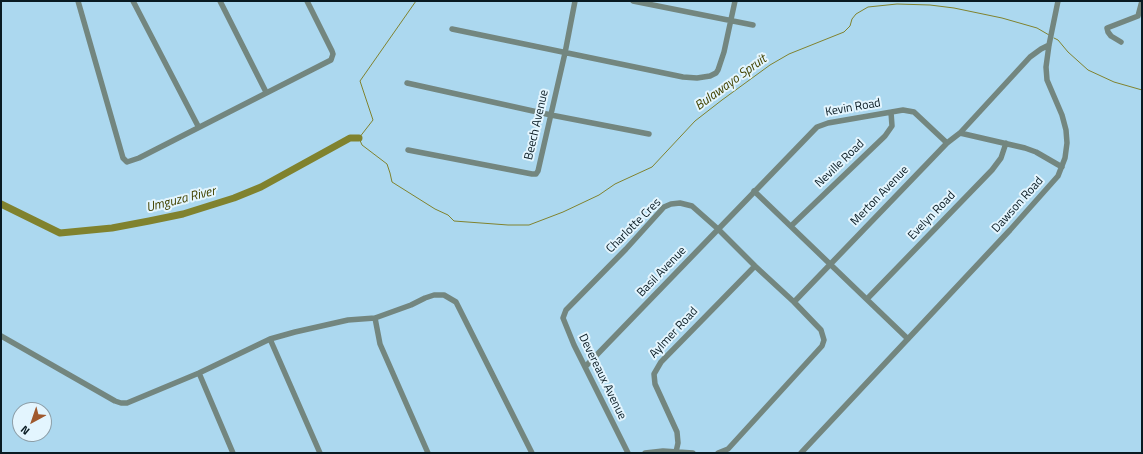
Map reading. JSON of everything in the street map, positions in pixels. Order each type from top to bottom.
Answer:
[{"type":"street","points":[[78,1],[124,160],[131,161],[329,61],[332,57],[332,51],[307,1]]},
{"type":"street","points":[[132,1],[198,126]]},
{"type":"street","points":[[220,1],[266,92]]},
{"type":"street","name":"Beech Avenue","points":[[408,150],[532,174],[538,171],[565,53],[575,1]]},
{"type":"street","points":[[633,1],[753,25]]},
{"type":"street","points":[[452,29],[683,77],[697,78],[710,76],[718,70],[735,1]]},
{"type":"street","name":"Dawson Road","points":[[801,453],[1010,230],[1058,176],[1065,158],[1067,143],[1066,130],[1062,115],[1047,80],[1046,67],[1058,1]]},
{"type":"street","points":[[1121,42],[1111,36],[1107,28],[1135,18],[1139,14],[1142,1]]},
{"type":"street","name":"Merton Avenue","points":[[830,264],[947,143],[960,133],[1030,57],[1049,45]]},
{"type":"street","points":[[407,83],[551,115],[649,134]]},
{"type":"street","name":"Kevin Road","points":[[754,191],[817,127],[828,123],[903,110],[914,112],[947,143]]},
{"type":"street","name":"Neville Road","points":[[791,226],[886,136],[892,126],[891,112]]},
{"type":"street","points":[[960,133],[1036,152],[1062,167]]},
{"type":"street","name":"Evelyn Road","points":[[867,299],[992,170],[1001,158],[1006,144]]},
{"type":"street","points":[[754,191],[908,339]]},
{"type":"street","name":"Basil Avenue","points":[[585,367],[754,191]]},
{"type":"street","name":"Charlotte Cres","points":[[566,310],[626,249],[660,211],[668,205],[680,203],[692,206],[718,229],[821,330],[824,340],[824,344],[728,449],[718,453]]},
{"type":"street","points":[[794,302],[830,264]]},
{"type":"street","name":"Aylmer Road","points":[[676,452],[678,443],[677,432],[655,384],[654,374],[661,362],[755,266]]},
{"type":"street","points":[[1,336],[106,396],[121,403],[127,403],[199,373],[270,339],[348,320],[375,318],[434,295],[444,294],[456,302],[532,453]]},
{"type":"street","name":"Devereaux Avenue","points":[[566,310],[563,321],[628,453]]},
{"type":"street","points":[[375,318],[380,344],[428,453]]},
{"type":"street","points":[[270,339],[320,453]]},
{"type":"street","points":[[199,373],[233,453]]},
{"type":"street","points":[[646,453],[652,451],[693,453]]},
{"type":"waterway","name":"Bulawayo Spruit","points":[[416,1],[360,81],[373,120],[359,138],[362,145],[387,164],[392,182],[435,209],[448,215],[454,221],[508,225],[529,225],[563,212],[599,195],[615,184],[652,167],[695,121],[722,100],[770,65],[789,54],[844,32],[850,26],[852,19],[856,14],[868,7],[897,4],[930,5],[954,8],[1002,18],[1037,28],[1049,35]]},
{"type":"waterway","name":"Bulawayo Spruit","points":[[1054,38],[1058,40],[1068,52],[1088,70],[1114,82],[1142,90]]},
{"type":"waterway","name":"Umguza River","points":[[1,204],[60,233],[112,228],[183,214],[234,198],[261,187],[350,138],[359,138]]}]
